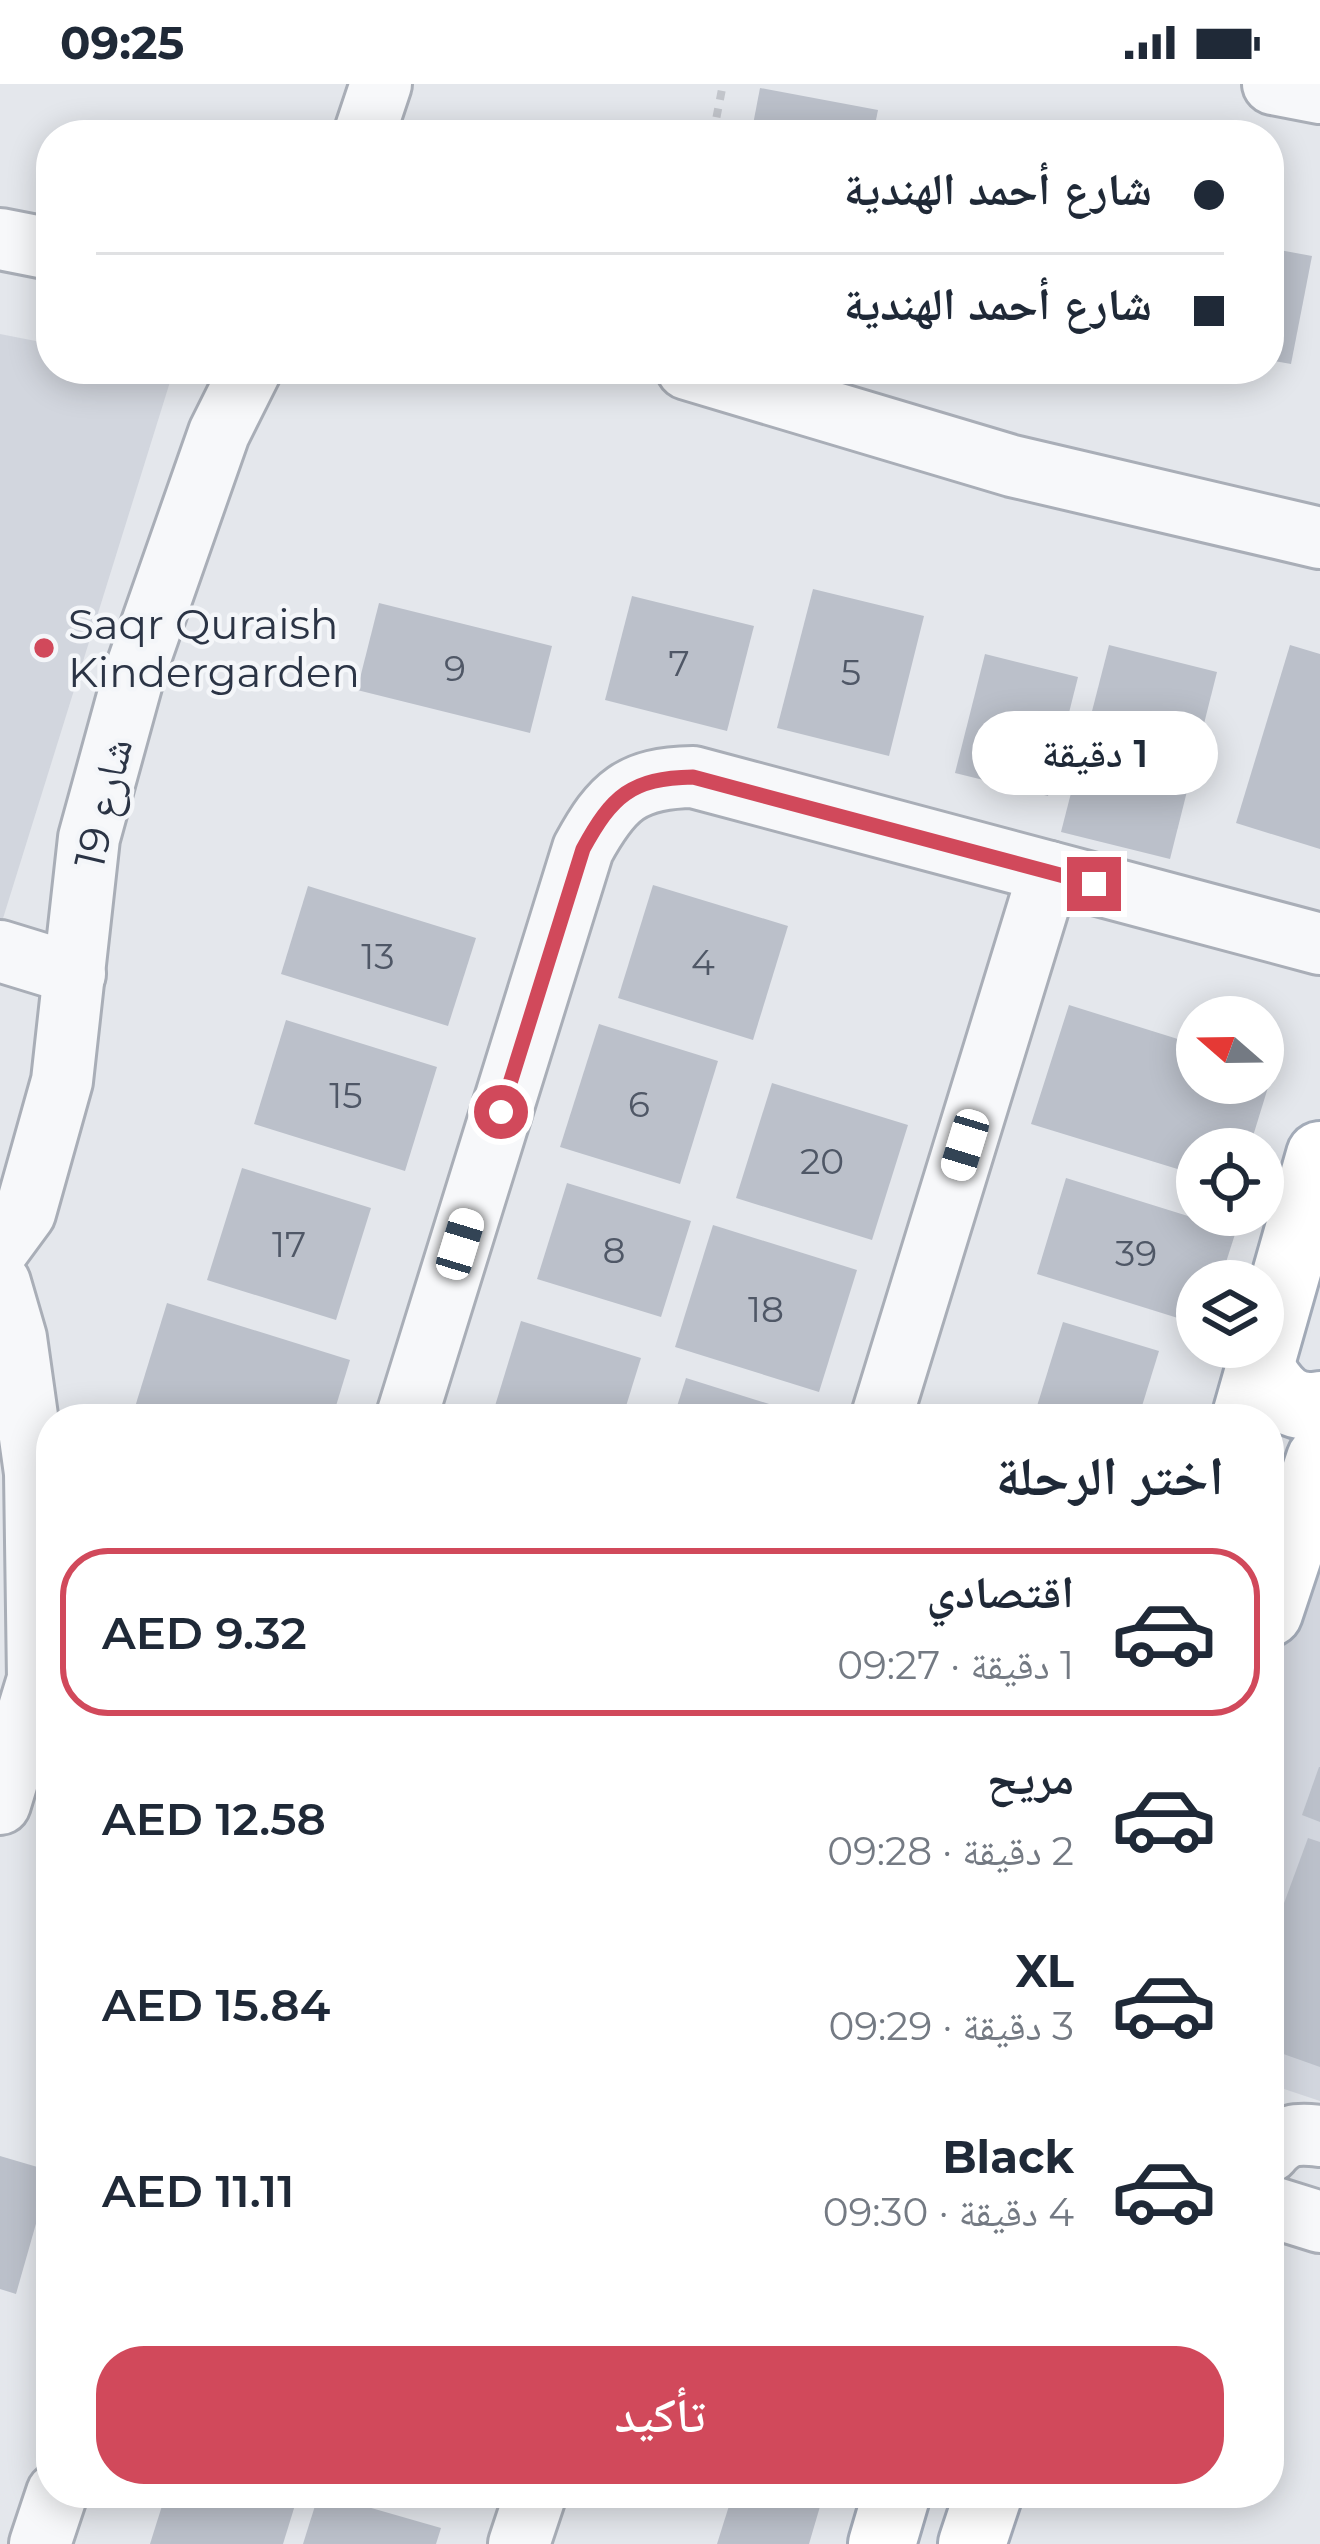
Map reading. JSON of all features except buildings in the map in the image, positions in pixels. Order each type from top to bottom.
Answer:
[{"type":"main road","points":[[1252,1394],[1320,1155]]},
{"type":"main road","points":[[1252,1394],[1272,1388],[1300,1407],[1320,1405]]},
{"type":"main road","points":[[1284,1502],[1320,1459]]},
{"type":"main road","points":[[882,2544],[893,2508]]},
{"type":"main road","points":[[972,2544],[983,2508]]},
{"type":"street","points":[[369,120],[381,84]]},
{"type":"street","points":[[1273,84],[1320,93]]},
{"type":"street","points":[[0,239],[36,245]]},
{"type":"street","name":"شارع 19","points":[[0,1246],[26,1213],[62,1082],[89,838],[133,678],[219,433],[244,384]]},
{"type":"street","points":[[736,384],[1012,466],[1320,538]]},
{"type":"street","points":[[411,1404],[583,849],[602,814],[625,791],[657,778],[693,777],[1320,944]]},
{"type":"street","points":[[885,1404],[1049,872]]},
{"type":"street","points":[[0,951],[75,974]]},
{"type":"street","points":[[0,1283],[16,1338],[35,1473],[36,1542]]},
{"type":"street","points":[[0,1804],[36,1728]]},
{"type":"street","points":[[1284,2123],[1320,2136]]},
{"type":"street","points":[[1284,2139],[1299,2133],[1320,2136]]},
{"type":"street","points":[[40,2544],[52,2508]]},
{"type":"street","points":[[519,2544],[531,2508]]},
{"type":"path","points":[[716,120],[723,84]]},
{"type":"shaded area","name":"Saqr Quraish Kindergarden","points":[[0,334],[36,341],[36,384],[169,384],[0,928]]},
{"type":"shaded area","points":[[1320,1483],[1320,2101],[1284,2089],[1284,1596]]},
{"type":"place","name":"Saqr Quraish Kindergarden","points":[[44,648]]},
{"type":"route","points":[[501,1112],[583,849],[602,814],[625,791],[657,778],[693,777],[1094,884]]}]
